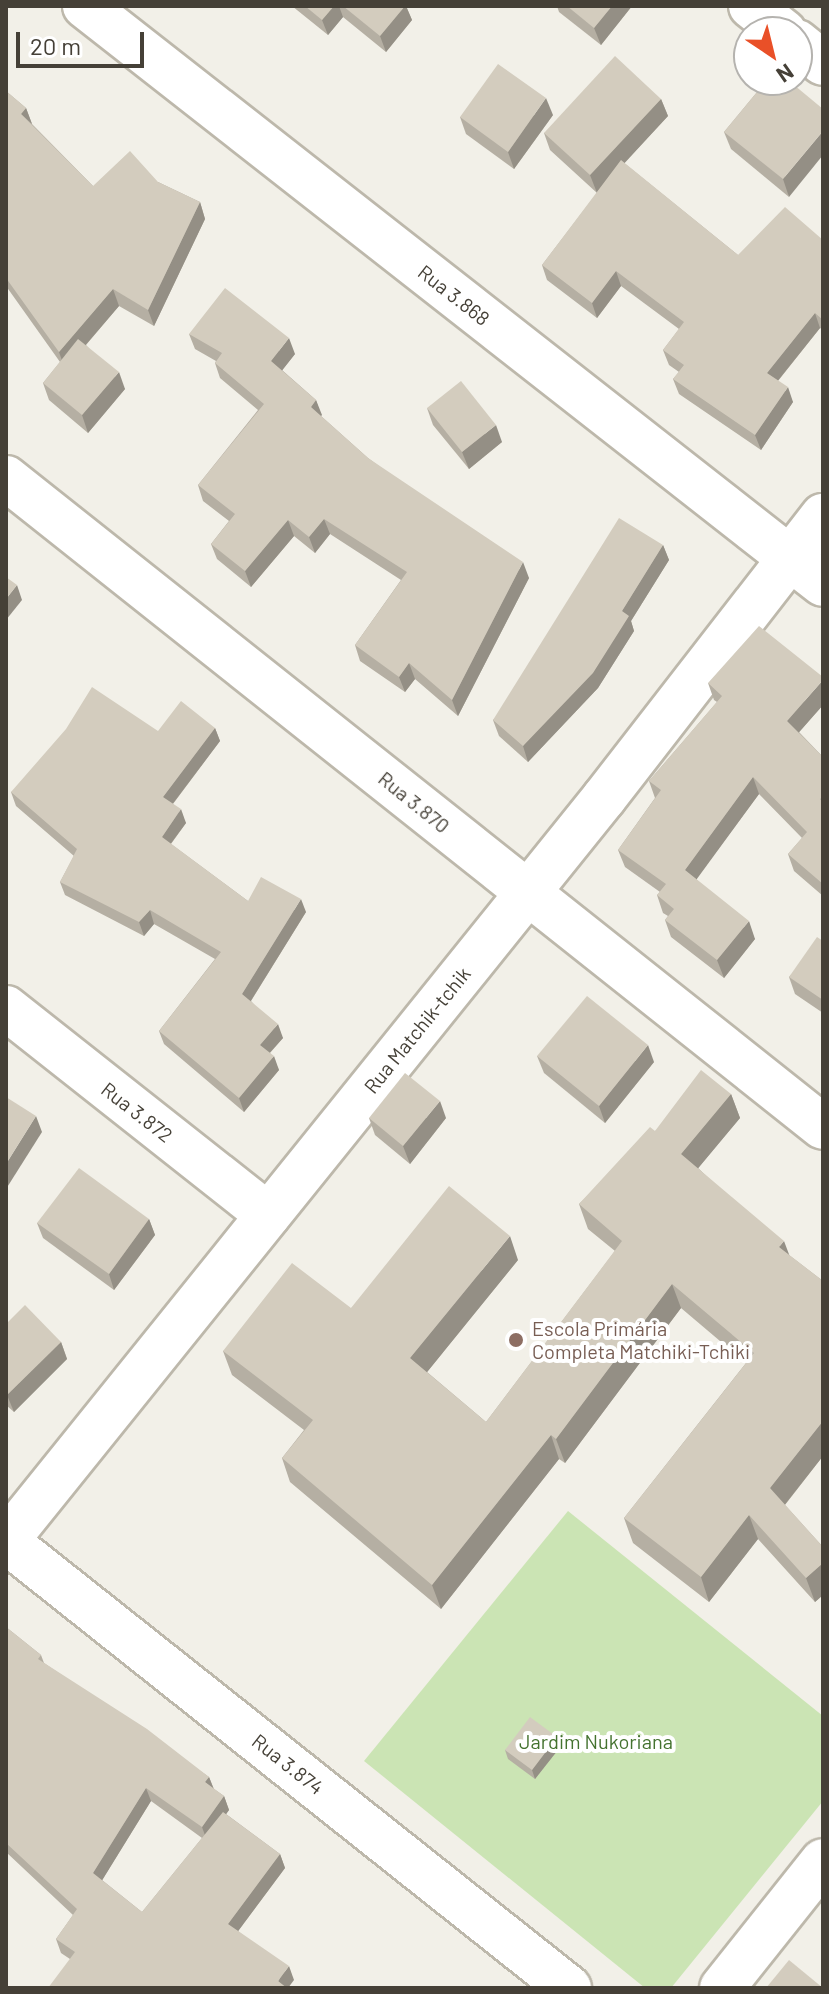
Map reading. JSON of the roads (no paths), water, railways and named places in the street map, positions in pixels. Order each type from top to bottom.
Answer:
[{"type":"street","name":"Rua 3.868","points":[[85,6],[823,584]]},
{"type":"street","name":"Rua 3.870","points":[[6,478],[823,1127]]},
{"type":"street","name":"Rua Matchik-tchik","points":[[6,1541],[528,893],[823,516]]},
{"type":"street","name":"Rua 3.872","points":[[6,1008],[268,1215]]},
{"type":"street","name":"Rua 3.874","points":[[6,1541],[569,1988]]},
{"type":"street","points":[[722,1988],[823,1861]]},
{"type":"place","name":"Escola Primária Completa Matchiki-Tchiki","points":[[516,1340]]},
{"type":"park label","name":"Jardim Nukoriana","points":[[596,1741]]}]
